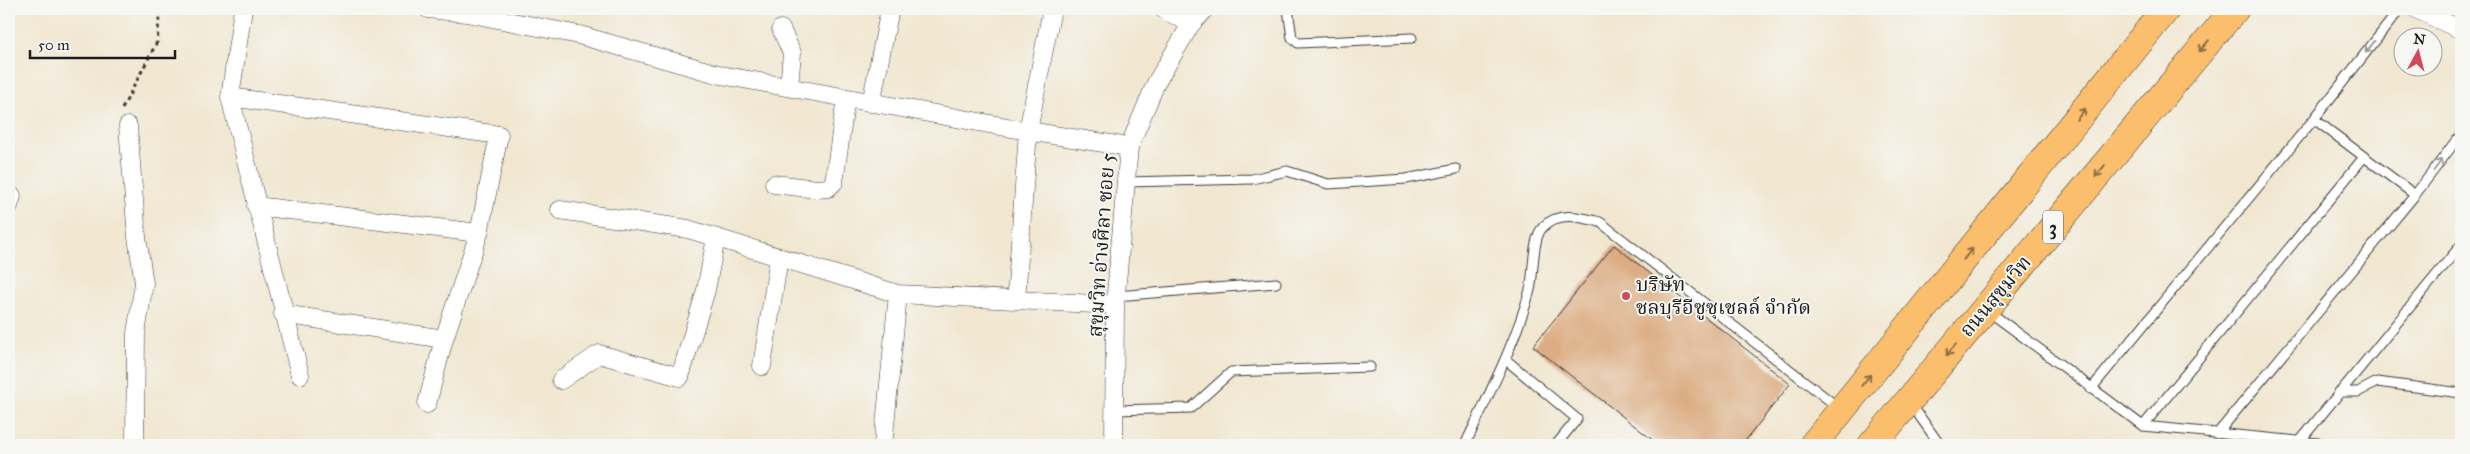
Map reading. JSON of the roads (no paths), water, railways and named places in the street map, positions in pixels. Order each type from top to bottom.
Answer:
[{"type":"highway","points":[[1813,445],[2166,9]]},
{"type":"highway","name":"ถนนสุขุมวิท","points":[[1872,445],[2235,9]]},
{"type":"street","points":[[243,9],[230,97],[283,314],[300,375]]},
{"type":"street","points":[[428,9],[467,13],[579,35],[721,74],[871,103],[1129,147]]},
{"type":"street","points":[[871,103],[890,9]]},
{"type":"street","points":[[1016,300],[1028,131],[1052,9]]},
{"type":"street","points":[[1163,9],[1191,24]]},
{"type":"street","name":"สุขุมวิท อ่างศิลา ซอย 5","points":[[1114,445],[1115,300],[1129,147],[1156,83],[1191,24],[1205,9]]},
{"type":"street","points":[[2416,9],[2461,30]]},
{"type":"street","points":[[781,29],[792,53],[789,87]]},
{"type":"street","points":[[230,97],[499,135],[478,233],[444,339],[427,404]]},
{"type":"street","points":[[774,184],[817,189],[828,188],[834,182],[846,98]]},
{"type":"street","points":[[123,122],[144,283],[136,333],[135,445]]},
{"type":"street","points":[[256,206],[478,233]]},
{"type":"street","points":[[560,210],[688,229],[898,294],[1016,300],[1115,300]]},
{"type":"street","points":[[561,380],[600,354],[680,376],[706,290],[716,238]]},
{"type":"street","points":[[762,366],[779,257]]},
{"type":"street","points":[[883,445],[898,294]]},
{"type":"street","points":[[283,314],[444,339]]},
{"type":"lane","points":[[1288,9],[1292,38],[1298,42],[1412,38]]},
{"type":"lane","points":[[2091,388],[2314,119],[2400,9]]},
{"type":"lane","points":[[2314,119],[2415,196]]},
{"type":"lane","points":[[2217,434],[2415,196],[2461,134]]},
{"type":"lane","points":[[2143,426],[2364,157]]},
{"type":"lane","points":[[1126,182],[1252,179],[1288,171],[1328,184],[1406,179],[1456,169]]},
{"type":"lane","points":[[1466,445],[1523,314],[1533,279],[1536,242],[1541,228],[1557,217],[1581,217],[1600,222],[1841,410]]},
{"type":"lane","points":[[2300,441],[2461,245]]},
{"type":"lane","points":[[1115,300],[1276,283]]},
{"type":"lane","points":[[1985,308],[2143,426],[2339,445]]},
{"type":"lane","points":[[1505,359],[1577,419],[1556,445]]},
{"type":"lane","points":[[1114,410],[1191,408],[1231,372],[1370,367]]},
{"type":"lane","points":[[2339,392],[2358,392],[2377,382],[2461,393]]},
{"type":"lane","points":[[1908,400],[1940,445]]},
{"type":"place","name":"บริษัท ชลบุรีอีซูซุเชลล์ จำกัด","points":[[1626,296]]}]
